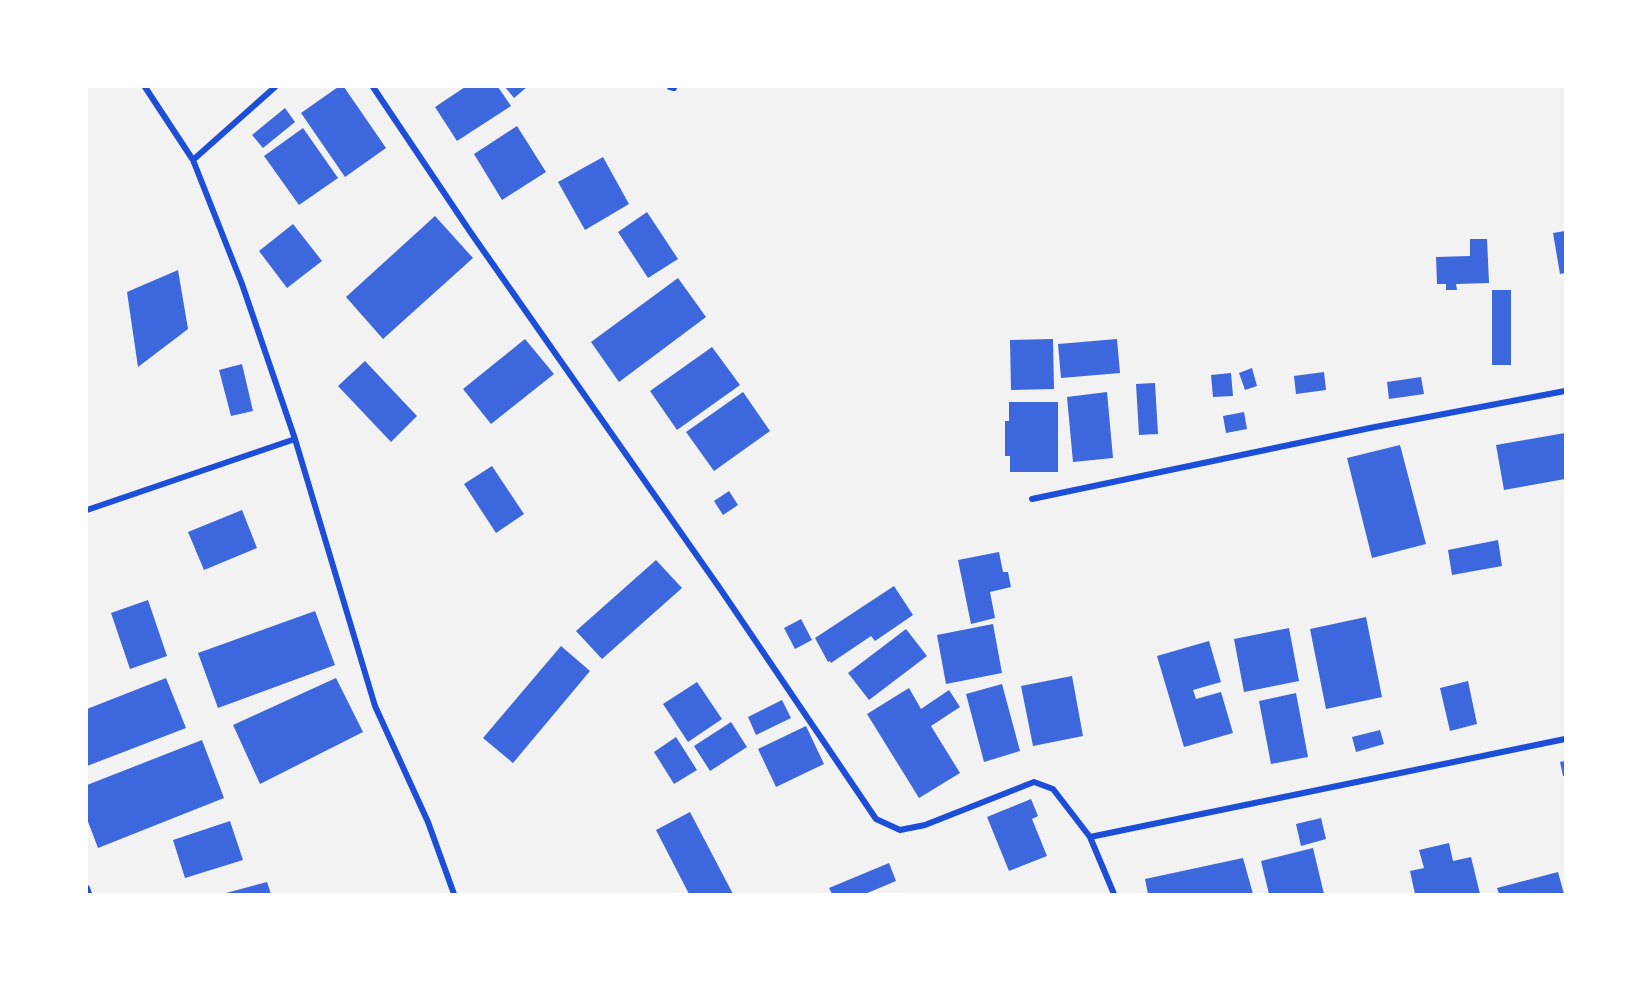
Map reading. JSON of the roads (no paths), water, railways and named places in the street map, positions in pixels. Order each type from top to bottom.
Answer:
[{"type":"street","points":[[145,87],[193,160],[242,284],[295,439],[375,706],[428,822],[454,894]]},
{"type":"street","points":[[193,160],[275,87]]},
{"type":"street","points":[[373,87],[471,233],[722,590],[876,819],[900,830],[925,825],[1034,782],[1053,789],[1090,837],[1114,894]]},
{"type":"street","points":[[1032,499],[1370,428],[1565,391]]},
{"type":"street","points":[[87,510],[295,439]]},
{"type":"street","points":[[1090,837],[1565,739]]},
{"type":"street","points":[[87,888],[89,894]]}]
